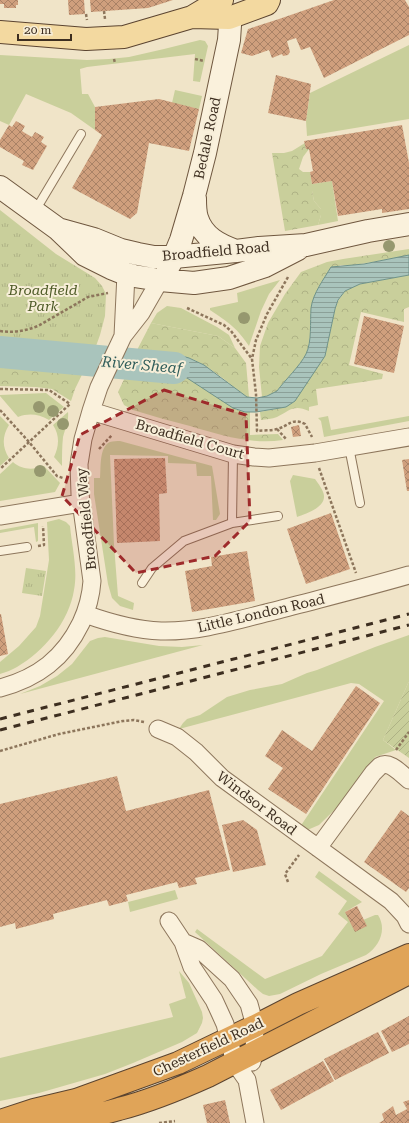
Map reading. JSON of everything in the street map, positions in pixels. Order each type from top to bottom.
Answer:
[{"type":"highway","name":"Chesterfield Road","points":[[0,1121],[34,1110],[76,1100],[178,1063],[228,1040],[298,1004],[409,955]]},
{"type":"highway","name":"Chesterfield Road","points":[[31,1123],[50,1122],[119,1109],[178,1090],[208,1076],[241,1071],[254,1052],[409,973]]},
{"type":"main road","points":[[0,32],[86,39],[124,37],[212,11],[267,4],[269,0]]},
{"type":"street","name":"Bedale Road","points":[[160,280],[164,257],[181,240],[194,196],[205,153],[229,40],[230,25],[212,11]]},
{"type":"street","name":"Broadfield Road","points":[[0,187],[58,229],[85,255],[111,268],[125,282],[160,280],[194,283],[229,278],[265,266],[306,244]]},
{"type":"street","points":[[194,196],[196,217],[202,228],[215,241],[236,251]]},
{"type":"street","name":"Broadfield Road","points":[[58,229],[94,239],[121,250],[164,257],[306,244],[409,224]]},
{"type":"street","points":[[125,282],[136,264],[147,258],[164,257]]},
{"type":"street","name":"Broadfield Way","points":[[85,614],[92,590],[92,581],[81,503],[79,464],[81,449],[99,387],[121,339],[140,313],[160,280]]},
{"type":"street","name":"Broadfield Way","points":[[121,339],[125,282]]},
{"type":"street","name":"Broadfield Court","points":[[91,411],[233,454],[254,457],[269,458],[315,453],[409,437]]},
{"type":"street","points":[[0,516],[81,503]]},
{"type":"street","name":"Little London Road","points":[[85,614],[111,623],[142,629],[161,631],[184,630],[215,626],[409,575]]},
{"type":"street","points":[[0,688],[12,685],[33,676],[58,657],[74,636],[85,614]]},
{"type":"street","name":"Windsor Road","points":[[158,729],[177,737],[196,752],[222,778],[391,901],[405,916],[409,924]]},
{"type":"street","points":[[314,845],[380,766],[385,764],[393,767],[409,780]]},
{"type":"street","points":[[169,921],[183,942],[192,967],[214,1000],[225,1024],[228,1040],[241,1071],[255,1123]]},
{"type":"street","points":[[183,942],[199,948],[232,979],[249,1004],[255,1026],[254,1052]]},
{"type":"lane","points":[[35,212],[81,134]]},
{"type":"lane","points":[[349,447],[360,503]]},
{"type":"lane","points":[[232,523],[233,454]]},
{"type":"lane","points":[[142,582],[152,568],[184,542],[232,523],[278,516]]},
{"type":"lane","points":[[0,551],[27,547]]},
{"type":"path","points":[[104,11],[105,19]]},
{"type":"path","points":[[86,14],[87,21]]},
{"type":"path","points":[[114,59],[115,64]]},
{"type":"path","points":[[292,273],[287,278],[262,325],[256,340],[252,359],[256,394],[257,431],[277,429],[294,421],[300,421],[305,424],[314,442],[319,468],[362,588]]},
{"type":"path","points":[[0,331],[14,332],[38,326],[88,296],[112,292],[125,282]]},
{"type":"path","points":[[187,308],[224,325],[252,359]]},
{"type":"path","points":[[0,389],[49,390],[70,404],[0,469]]},
{"type":"path","points":[[0,410],[30,442],[57,476],[60,478],[80,480]]},
{"type":"path","points":[[27,547],[44,545],[42,510]]},
{"type":"path","points":[[0,751],[58,734],[123,721],[141,720],[158,729]]},
{"type":"path","points":[[288,882],[285,874],[314,845]]},
{"type":"path","points":[[159,1123],[175,1121]]},
{"type":"highlighted area","points":[[164,390],[246,415],[250,521],[215,556],[136,573],[62,496],[80,435]]},
{"type":"green space","points":[[200,40],[205,41],[208,46],[200,82],[193,81],[195,54],[80,69],[82,94],[88,94],[95,107],[95,130],[71,113],[26,94],[9,125],[0,121],[0,55],[87,60],[109,59],[129,57]]},
{"type":"green space","points":[[409,45],[409,119],[307,136],[306,121],[310,93]]},
{"type":"green space","points":[[175,90],[202,96],[199,109],[172,103]]},
{"type":"green space","points":[[305,143],[306,149],[309,149],[303,157],[299,169],[303,172],[310,172],[314,201],[321,209],[321,215],[318,225],[285,231],[272,153],[292,151]]},
{"type":"green space","points":[[332,181],[338,221],[318,225],[321,209],[314,201],[312,184]]},
{"type":"green space","name":"Broadfield Park","points":[[0,210],[56,254],[95,278],[102,286],[106,294],[105,316],[96,346],[0,337]]},
{"type":"green space","points":[[409,249],[409,256],[354,265],[340,265],[320,289],[314,300],[311,312],[309,343],[306,355],[277,391],[262,397],[259,367],[260,346],[268,323],[285,294],[301,272],[327,262]]},
{"type":"green space","points":[[409,275],[409,307],[404,309],[404,322],[361,312],[349,365],[383,374],[382,379],[316,389],[318,405],[309,407],[309,411],[296,408],[277,417],[261,420],[260,412],[286,407],[325,356],[335,309],[338,301],[345,291],[360,284]]},
{"type":"green space","points":[[280,280],[269,294],[261,311],[249,346],[232,326],[210,310],[210,308],[238,302],[237,293]]},
{"type":"green space","points":[[167,306],[181,308],[217,327],[229,335],[235,348],[218,336],[151,323],[157,313]]},
{"type":"green space","points":[[151,323],[218,336],[235,348],[246,363],[249,397],[207,367],[190,358],[171,354],[136,352]]},
{"type":"green space","points":[[0,337],[96,346],[75,389],[71,401],[52,389],[0,386]]},
{"type":"green space","points":[[127,373],[181,376],[187,378],[237,410],[250,412],[250,435],[278,434],[283,440],[260,441],[236,438],[213,433],[133,410],[124,405],[118,392]]},
{"type":"green space","points":[[46,393],[64,407],[49,420],[41,416],[34,415],[18,417],[0,396],[0,395]]},
{"type":"green space","points":[[68,412],[63,437],[62,466],[54,457],[58,441],[57,433],[53,425]]},
{"type":"green space","points":[[0,416],[9,425],[4,437],[4,446],[9,458],[0,466]]},
{"type":"green space","points":[[328,416],[331,430],[409,416],[409,421],[324,437],[321,421],[318,418]]},
{"type":"green space","points":[[120,441],[212,466],[220,514],[216,520],[213,520],[211,476],[197,476],[196,464],[168,463],[168,456],[110,455],[118,596],[134,603],[133,610],[120,606],[112,598],[108,584],[94,494],[94,478],[100,478],[101,458],[104,448],[110,442]]},
{"type":"green space","points":[[13,462],[24,468],[44,466],[60,483],[55,492],[0,501],[0,474]]},
{"type":"green space","points":[[293,475],[315,479],[324,494],[323,500],[318,507],[297,517],[290,481]]},
{"type":"green space","points":[[59,519],[66,522],[70,526],[74,558],[74,590],[67,613],[54,634],[37,653],[17,667],[0,674],[0,662],[19,646],[36,627],[40,616],[49,560],[47,522]]},
{"type":"green space","points":[[38,523],[38,541],[36,542],[34,527],[0,533],[0,530]]},
{"type":"green space","points":[[26,568],[46,571],[42,596],[22,593]]},
{"type":"green space","points":[[409,635],[409,681],[383,740],[396,750],[375,757],[357,788],[319,825],[305,831],[300,827],[384,701],[359,684],[351,683],[179,729],[187,719],[200,715],[227,697],[250,690],[282,684],[307,673]]},
{"type":"green space","points":[[105,637],[159,646],[182,647],[203,645],[20,694],[40,686],[57,676],[72,664],[90,641]]},
{"type":"green space","points":[[409,681],[409,758],[383,740]]},
{"type":"green space","points":[[319,871],[362,902],[345,912],[363,920],[378,915],[381,920],[381,937],[375,947],[366,955],[321,974],[280,994],[269,996],[258,990],[195,932],[197,929],[265,979],[322,956],[348,922],[338,914],[347,901],[315,877]]},
{"type":"green space","points":[[175,890],[178,899],[130,912],[128,902]]},
{"type":"green space","points":[[179,971],[189,983],[202,1012],[202,1023],[197,1033],[182,1042],[105,1074],[39,1093],[0,1101],[0,1058],[173,1017],[169,1004],[186,998]]},
{"type":"water","points":[[409,255],[409,275],[360,284],[345,291],[338,300],[335,309],[325,356],[295,401],[286,407],[256,412],[245,412],[233,408],[187,378],[181,376],[127,373],[136,352],[182,356],[204,365],[247,397],[257,398],[267,396],[277,391],[306,354],[310,338],[312,302],[319,286],[331,267],[364,264]]},
{"type":"building","points":[[0,0],[18,0],[18,5],[16,5],[16,8],[4,8],[4,4],[0,4]]},
{"type":"building","points":[[68,0],[84,0],[85,14],[69,15]]},
{"type":"building","points":[[90,0],[173,0],[148,8],[91,12]]},
{"type":"building","points":[[334,0],[405,0],[409,7],[409,35],[324,78],[310,47],[301,50],[296,38],[287,41],[290,52],[288,55],[283,56],[282,54],[272,58],[269,50],[252,56],[241,53],[248,29]]},
{"type":"building","points":[[276,75],[311,84],[306,121],[268,113]]},
{"type":"building","points":[[159,99],[199,109],[189,151],[149,143],[137,213],[130,219],[72,188],[102,135],[95,130],[95,107]]},
{"type":"building","points":[[16,121],[25,126],[22,131],[32,137],[35,132],[44,137],[41,142],[47,146],[33,170],[22,165],[24,161],[0,147],[0,140],[9,125],[12,127]]},
{"type":"building","points":[[402,125],[409,163],[409,209],[382,213],[382,209],[338,216],[332,181],[312,184],[310,172],[313,171],[309,149],[306,149],[304,141]]},
{"type":"building","points":[[364,316],[404,326],[394,373],[354,364]]},
{"type":"building","points":[[299,425],[301,436],[293,437],[291,427]]},
{"type":"building","points":[[165,458],[167,493],[159,494],[160,541],[117,543],[114,459]]},
{"type":"building","points":[[409,459],[409,491],[407,491],[402,460]]},
{"type":"building","points":[[331,513],[350,569],[306,584],[287,529]]},
{"type":"building","points":[[247,551],[255,601],[192,612],[185,571],[212,566],[211,557]]},
{"type":"building","points":[[0,614],[8,654],[0,656]]},
{"type":"building","points":[[356,686],[380,703],[306,814],[268,789],[283,768],[265,756],[282,730],[312,751]]},
{"type":"building","points":[[117,776],[126,811],[209,790],[230,870],[195,878],[197,884],[179,888],[177,882],[126,895],[128,901],[109,906],[107,900],[53,914],[54,919],[16,929],[15,923],[0,927],[0,804]]},
{"type":"building","points":[[401,810],[409,816],[409,888],[406,892],[364,862]]},
{"type":"building","points":[[243,820],[257,830],[266,865],[233,872],[222,825]]},
{"type":"building","points":[[357,906],[367,926],[355,932],[345,912]]},
{"type":"building","points":[[409,1016],[409,1044],[392,1052],[381,1031]]},
{"type":"building","points":[[378,1032],[389,1053],[335,1080],[324,1059]]},
{"type":"building","points":[[323,1061],[334,1081],[281,1110],[270,1090]]},
{"type":"building","points":[[225,1100],[230,1123],[207,1123],[203,1105]]},
{"type":"building","points":[[409,1100],[409,1123],[379,1123],[384,1120],[382,1114],[393,1106],[396,1115],[407,1109],[403,1102]]},
{"type":"waterway","name":"River Sheaf","points":[[0,352],[174,368]]},
{"type":"railway","points":[[0,719],[409,614]]},
{"type":"railway","points":[[0,730],[409,625]]}]
